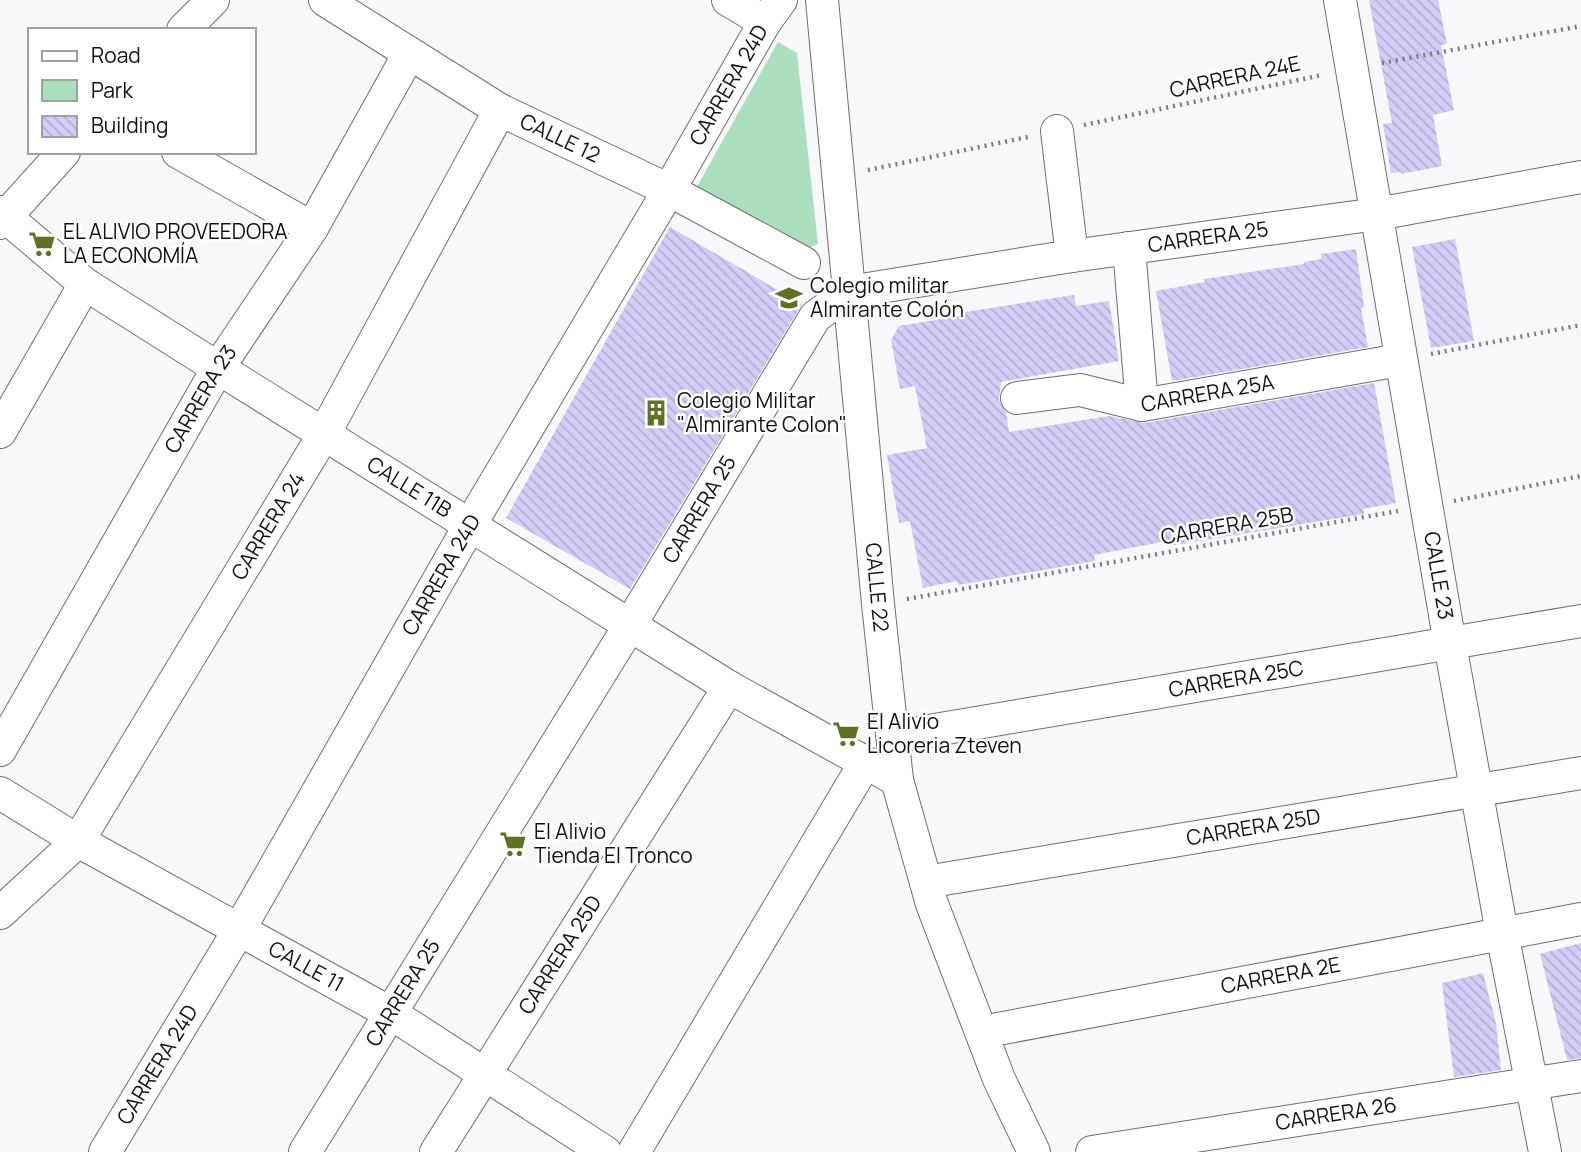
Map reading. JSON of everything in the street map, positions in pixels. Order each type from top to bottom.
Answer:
[{"type":"street","points":[[185,28],[213,0]]},
{"type":"street","name":"CALLE 12","points":[[325,0],[500,110],[669,190],[804,263]]},
{"type":"street","points":[[728,0],[773,11]]},
{"type":"street","name":"CALLE 22","points":[[822,0],[897,780],[932,904],[999,1079],[1034,1152]]},
{"type":"street","name":"CALLE 23","points":[[1340,0],[1450,644],[1545,1152]]},
{"type":"street","name":"CARRERA 24D","points":[[105,1152],[239,930],[470,525],[773,11]]},
{"type":"street","name":"CARRERA 23","points":[[0,750],[218,368],[312,228],[409,54]]},
{"type":"street","name":"CARRERA 24","points":[[0,914],[78,841],[324,434],[500,110]]},
{"type":"street","points":[[1057,131],[1072,256]]},
{"type":"street","points":[[2,217],[62,154]]},
{"type":"street","points":[[181,154],[312,228]]},
{"type":"street","name":"CARRERA 25","points":[[306,1152],[816,317],[849,292],[1072,256],[1377,214],[1581,177]]},
{"type":"street","name":"CALLE 11B","points":[[2,217],[86,284],[218,368],[729,687],[897,780]]},
{"type":"street","points":[[1129,248],[1142,405]]},
{"type":"street","points":[[0,432],[86,284]]},
{"type":"street","name":"CARRERA 25A","points":[[1017,398],[1080,390],[1142,405],[1400,360]]},
{"type":"street","name":"CARRERA 25C","points":[[893,737],[1581,621]]},
{"type":"street","name":"CARRERA 25D","points":[[436,1152],[729,687]]},
{"type":"street","points":[[634,1152],[865,763]]},
{"type":"street","name":"CARRERA 25D","points":[[926,881],[1581,773]]},
{"type":"street","name":"CALLE 11","points":[[0,793],[78,841],[392,1014],[606,1152]]},
{"type":"street","name":"CARRERA 2E","points":[[982,1032],[1581,919]]},
{"type":"street","name":"CARRERA 26","points":[[1092,1152],[1581,1076]]},
{"type":"path","name":"CARRERA 24E","points":[[896,164],[1352,69],[1581,26]]},
{"type":"path","points":[[1400,360],[1581,325]]},
{"type":"path","name":"CARRERA 25B","points":[[878,604],[1581,476]]},
{"type":"green space","points":[[778,42],[797,53],[818,244],[799,252],[694,192]]},
{"type":"building","points":[[1369,0],[1438,0],[1447,44],[1441,45],[1454,110],[1433,115],[1442,166],[1401,174],[1391,173],[1383,124],[1392,123]]},
{"type":"building","name":"Colegio Militar \"Almirante Colon\"","points":[[670,227],[802,304],[630,589],[506,518]]},
{"type":"building","points":[[1455,239],[1474,341],[1431,348],[1412,247]]},
{"type":"building","points":[[1356,249],[1364,307],[1361,308],[1368,347],[1172,381],[1156,291],[1205,282],[1204,279],[1304,264],[1321,259],[1321,254]]},
{"type":"building","points":[[1074,295],[1076,306],[1109,301],[1119,361],[1001,382],[999,401],[1006,412],[1009,432],[1109,416],[1145,423],[1374,383],[1396,503],[1363,509],[1364,514],[1168,546],[1167,541],[1094,555],[1095,561],[958,585],[957,581],[923,588],[910,521],[899,523],[887,455],[927,448],[915,386],[900,389],[891,340],[899,326],[959,316],[959,313]]},
{"type":"building","points":[[1581,943],[1581,1058],[1567,1060],[1540,954]]},
{"type":"building","points":[[1483,973],[1496,1023],[1501,1070],[1454,1077],[1442,983]]},
{"type":"place","name":"EL ALIVIO PROVEEDORA LA ECONOMÍA","points":[[42,244]]},
{"type":"place","name":"Colegio militar Almirante Colón","points":[[789,298]]},
{"type":"place","name":"Colegio Militar \"Almirante Colon\"","points":[[656,413]]},
{"type":"place","name":"El Alivio Licoreria Zteven","points":[[846,734]]},
{"type":"place","name":"El Alivio Tienda El Tronco","points":[[513,844]]}]
